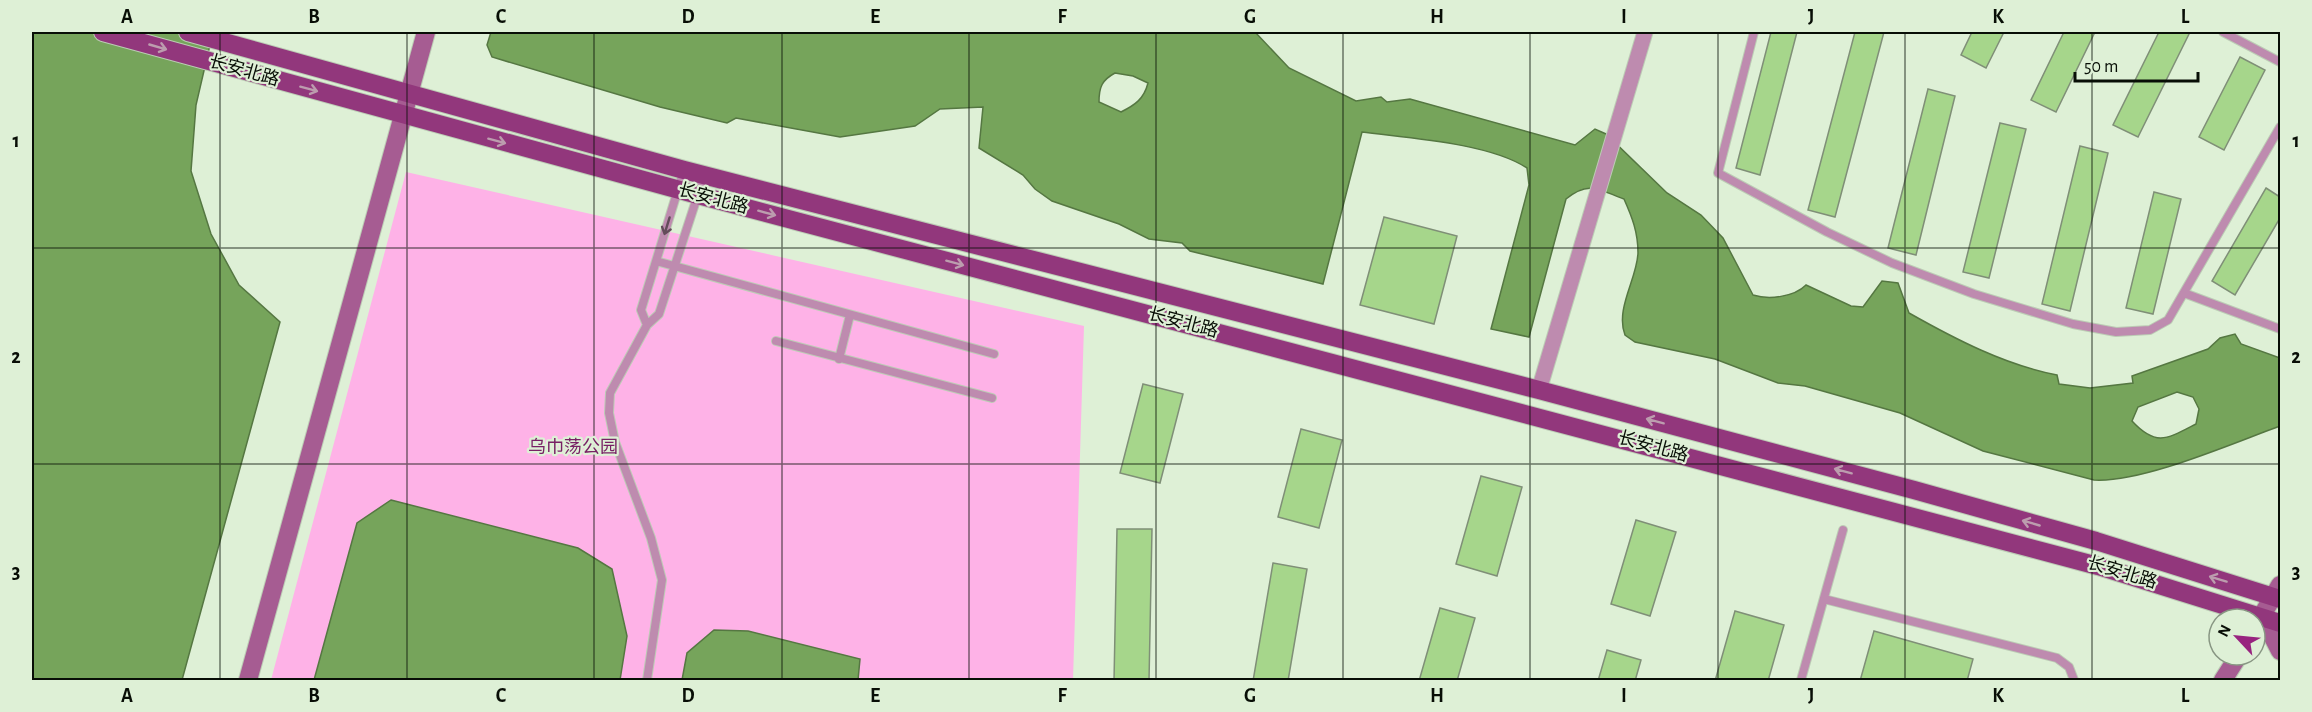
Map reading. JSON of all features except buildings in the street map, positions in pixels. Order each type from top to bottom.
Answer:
[{"type":"main road","name":"长安北路","points":[[103,32],[698,195],[2053,553],[2214,607]]},
{"type":"main road","name":"长安北路","points":[[188,32],[410,92],[704,176],[1539,390],[2278,593]]},
{"type":"main road","points":[[248,681],[426,32]]},
{"type":"main road","points":[[2267,610],[2278,593]]},
{"type":"main road","points":[[2267,633],[2280,651]]},
{"type":"main road","points":[[2223,681],[2231,667]]},
{"type":"street","points":[[1539,390],[1613,133],[1645,32]]},
{"type":"lane","points":[[1754,32],[1718,173],[1827,232],[1892,263],[1974,294],[2073,324],[2116,332],[2150,330],[2169,320],[2280,127]]},
{"type":"lane","points":[[2223,32],[2280,62]]},
{"type":"lane","points":[[647,326],[641,310],[684,170]]},
{"type":"lane","points":[[647,681],[662,580],[651,538],[615,442],[609,413],[610,393],[647,326],[659,315],[704,176]]},
{"type":"lane","points":[[656,261],[994,354]]},
{"type":"lane","points":[[2184,293],[2280,329]]},
{"type":"lane","points":[[839,359],[850,315]]},
{"type":"lane","points":[[777,341],[992,398]]},
{"type":"lane","points":[[1802,681],[1843,530]]},
{"type":"lane","points":[[1824,599],[2057,658],[2069,667],[2074,681]]},
{"type":"green space","name":"乌巾荡公园","points":[[406,172],[1084,326],[1073,680],[271,680]]},
{"type":"shaded area","points":[[32,32],[213,32],[196,105],[191,171],[211,234],[239,285],[280,322],[182,680],[32,680]]},
{"type":"shaded area","points":[[491,32],[1255,32],[1289,68],[1356,101],[1381,97],[1387,102],[1410,99],[1575,145],[1595,129],[1606,134],[1667,193],[1701,215],[1723,238],[1753,295],[1766,297],[1788,295],[1806,285],[1851,306],[1863,307],[1882,281],[1898,283],[1909,313],[1926,323],[1999,358],[2057,375],[2059,384],[2090,388],[2133,383],[2132,376],[2208,349],[2220,338],[2235,334],[2241,344],[2280,358],[2280,426],[2162,469],[2114,479],[2094,480],[1983,451],[1900,413],[1805,386],[1778,383],[1715,359],[1635,342],[1625,335],[1623,325],[1624,304],[1637,263],[1637,238],[1634,225],[1624,199],[1594,188],[1581,190],[1566,199],[1529,337],[1491,329],[1529,185],[1527,168],[1492,153],[1470,147],[1362,132],[1323,284],[1190,251],[1182,243],[1149,239],[1119,224],[1052,201],[1035,189],[1023,175],[979,148],[983,107],[940,109],[915,126],[840,137],[736,118],[727,123],[660,107],[492,57],[487,45]],"holes":[[[1115,73],[1133,76],[1148,83],[1138,101],[1121,112],[1099,102],[1102,84]],[[2177,392],[2193,397],[2199,409],[2196,424],[2177,434],[2162,438],[2148,435],[2132,421],[2138,407]]]},
{"type":"shaded area","points":[[391,500],[578,548],[612,569],[627,636],[620,680],[314,680],[357,523]]},
{"type":"shaded area","points":[[714,630],[748,631],[860,659],[858,680],[682,680],[687,653]]}]
